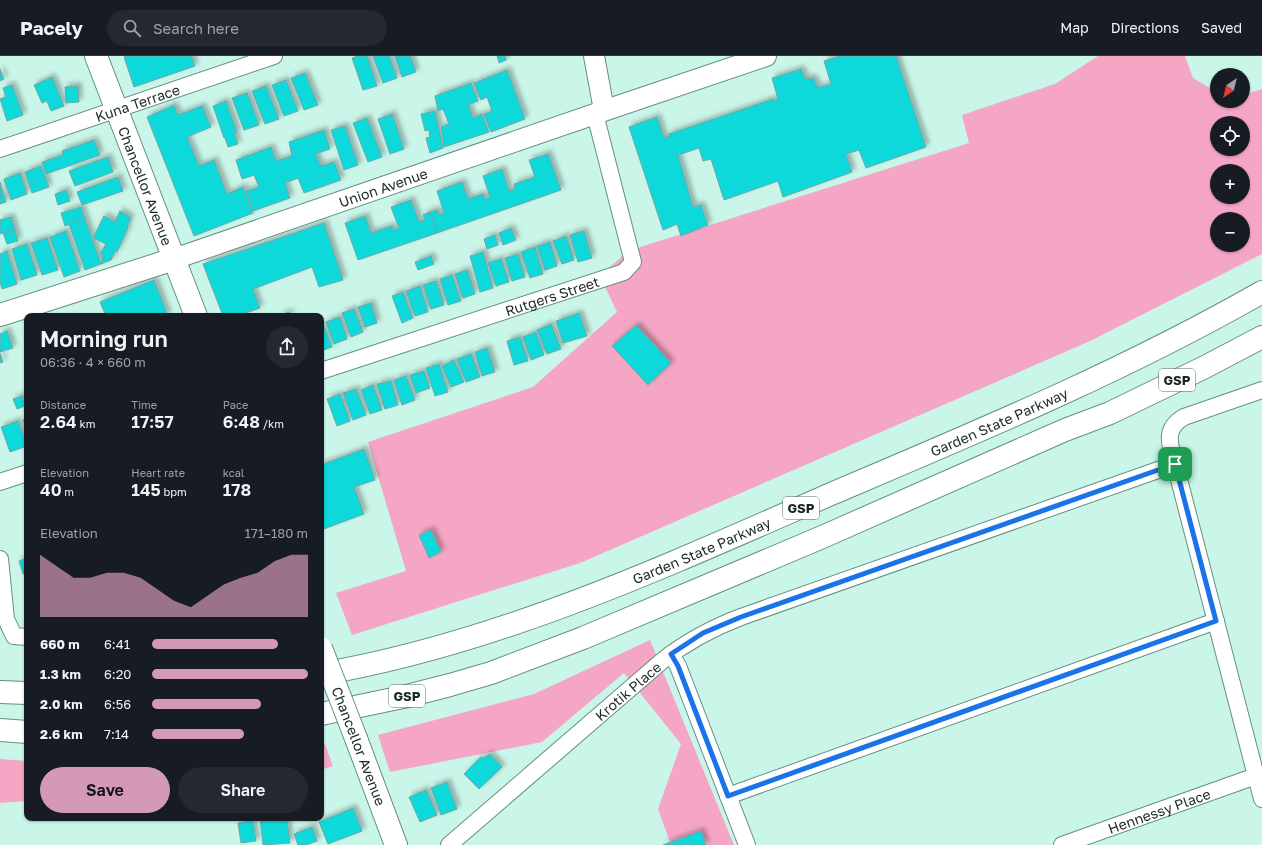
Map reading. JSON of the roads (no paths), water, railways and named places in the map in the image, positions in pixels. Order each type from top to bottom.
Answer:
[{"type":"main road","name":"Chancellor Avenue","points":[[96,56],[195,313]]},
{"type":"main road","name":"Union Avenue","points":[[0,315],[174,258]]},
{"type":"main road","name":"Garden State Parkway","points":[[324,673],[389,660],[481,635],[538,616],[656,570],[1029,408],[1156,348],[1262,292]]},
{"type":"main road","name":"GSP","points":[[324,713],[450,685],[491,672],[576,640],[820,538],[1065,430],[1110,413],[1205,367],[1262,337]]},
{"type":"main road","name":"Chancellor Avenue","points":[[324,656],[396,845]]},
{"type":"main road","points":[[0,692],[24,693]]},
{"type":"main road","points":[[0,730],[24,732]]},
{"type":"street","name":"Kuna Terrace","points":[[0,149],[274,56]]},
{"type":"street","points":[[594,56],[600,112]]},
{"type":"street","name":"Union Avenue","points":[[174,258],[766,56]]},
{"type":"street","name":"Rutgers Street","points":[[324,370],[624,272],[633,262],[600,112]]},
{"type":"street","points":[[1262,390],[1178,420],[1173,425],[1169,438],[1262,799]]},
{"type":"street","name":"Krotik Place","points":[[449,845],[671,654],[703,633],[741,617],[1175,464]]},
{"type":"street","points":[[0,482],[24,474]]},
{"type":"street","points":[[0,559],[6,619],[14,636],[24,637]]},
{"type":"street","points":[[728,796],[1216,621]]},
{"type":"street","points":[[671,654],[678,666],[747,845]]},
{"type":"street","name":"Hennessy Place","points":[[1062,845],[1256,776]]}]
